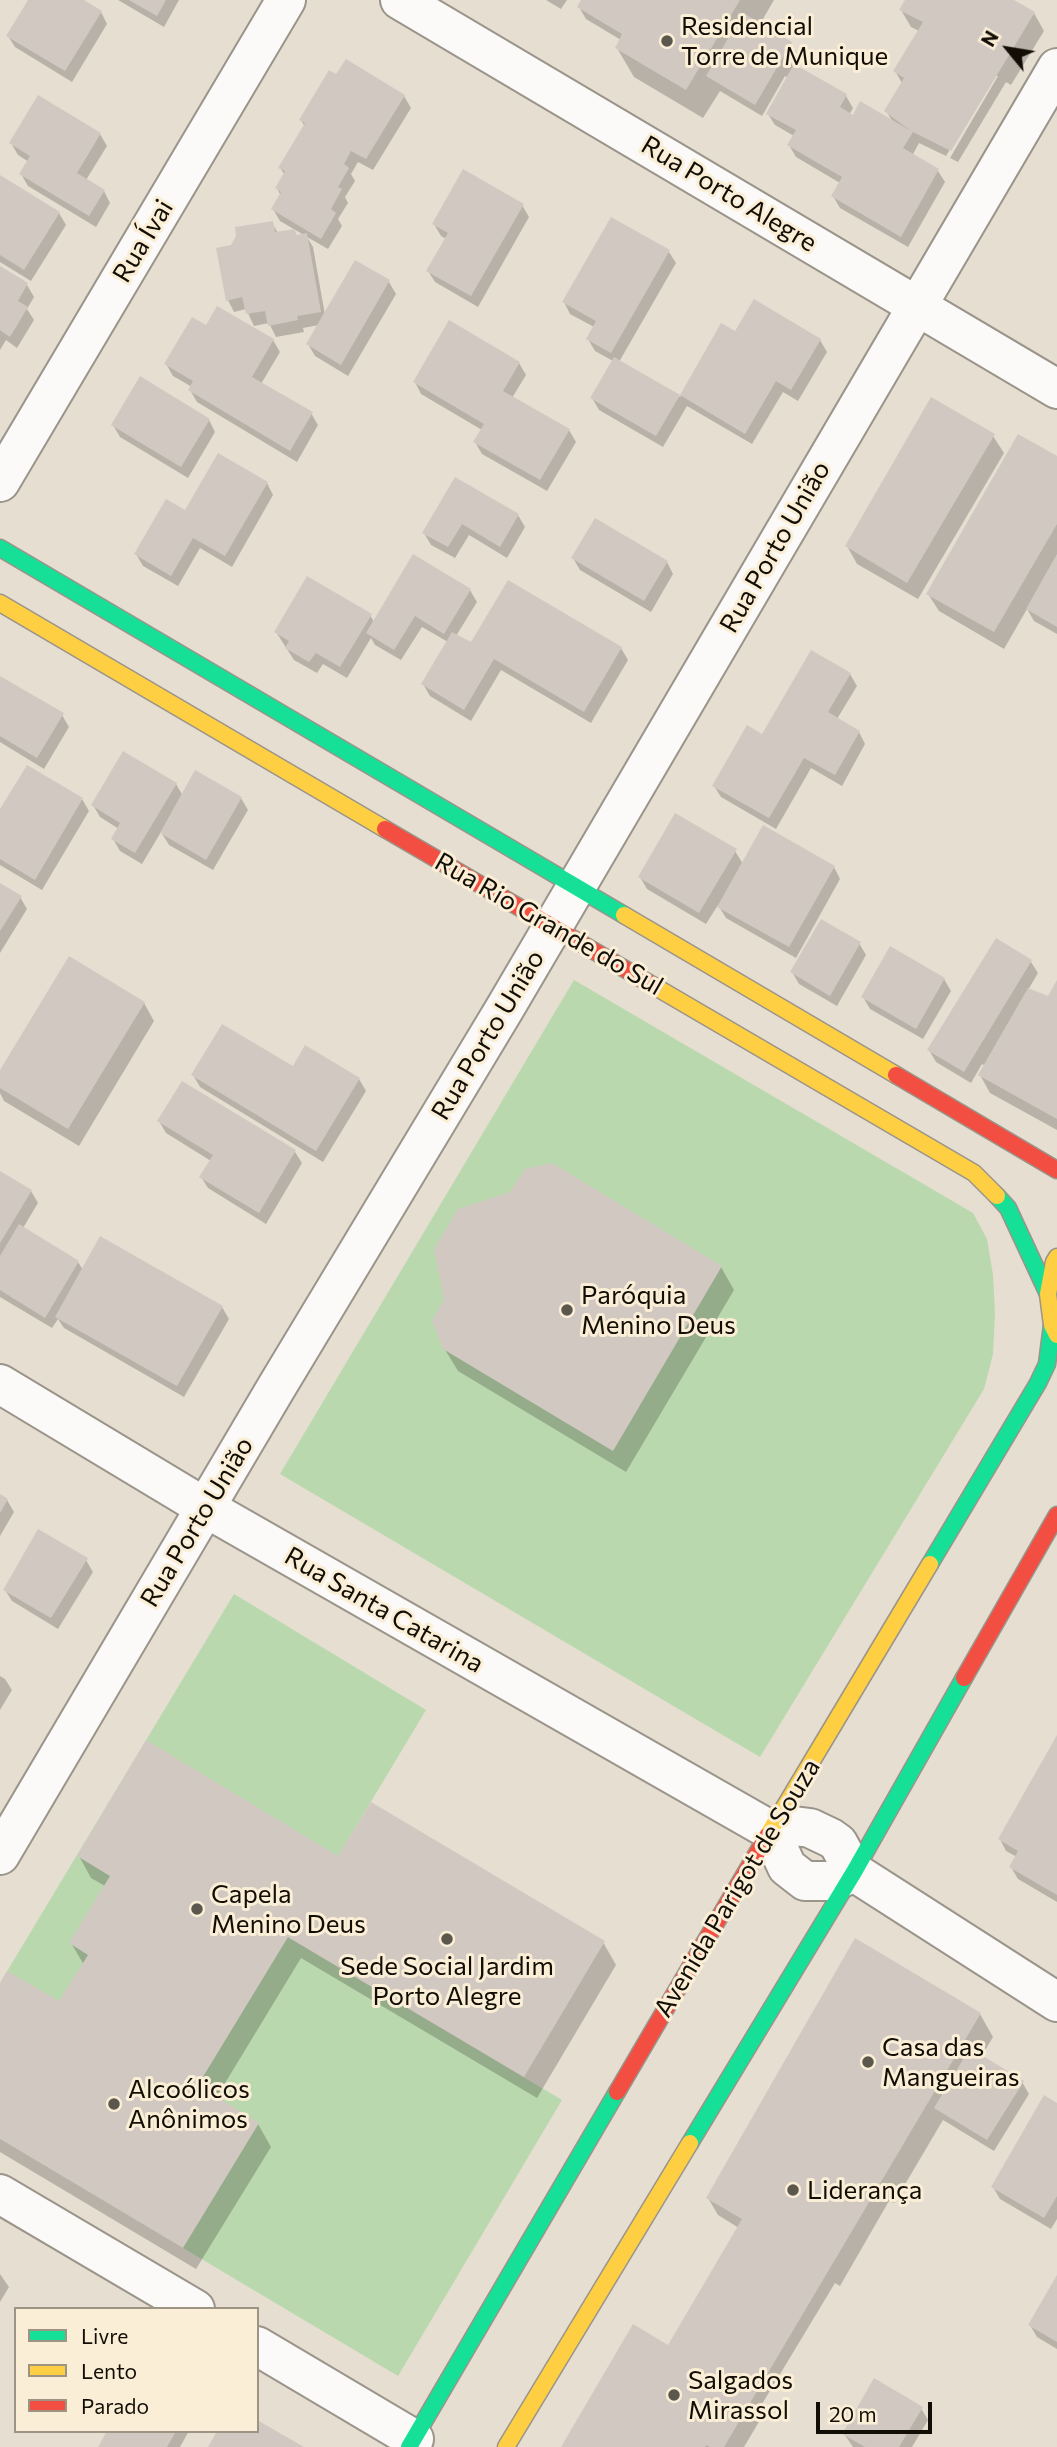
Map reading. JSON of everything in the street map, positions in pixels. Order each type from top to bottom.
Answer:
[{"type":"street","name":"Rua Ívai","points":[[0,482],[286,0]]},
{"type":"street","name":"Rua Porto Alegre","points":[[400,0],[1057,388]]},
{"type":"street","name":"Rua Porto União","points":[[0,1855],[505,1008],[1057,68]]},
{"type":"street","name":"Rua Rio Grande do Sul","points":[[0,548],[1057,1170]]},
{"type":"street","name":"Rua Rio Grande do Sul","points":[[0,603],[974,1173],[1009,1208],[1048,1294]]},
{"type":"street","points":[[1048,1294],[1057,1257]]},
{"type":"street","name":"Avenida Parigot de Souza","points":[[412,2443],[771,1830],[1038,1383],[1047,1364],[1055,1330],[1048,1294]]},
{"type":"street","name":"Rua Santa Catarina","points":[[0,1384],[206,1508],[771,1830]]},
{"type":"street","points":[[506,2447],[854,1872],[1057,1516]]},
{"type":"street","points":[[771,1830],[787,1867],[805,1881],[835,1881],[854,1872]]},
{"type":"street","points":[[854,1872],[1057,2002]]},
{"type":"street","points":[[0,2194],[192,2307]]},
{"type":"street","points":[[259,2347],[412,2443]]},
{"type":"green space","points":[[574,980],[973,1213],[987,1239],[995,1313],[993,1354],[984,1389],[760,1757],[280,1474]]},
{"type":"green space","points":[[234,1594],[426,1710],[289,1938],[562,2100],[398,2376],[0,2139],[0,1983]]},
{"type":"building","points":[[28,0],[84,0],[102,11],[65,71],[6,36]]},
{"type":"building","points":[[129,0],[166,0],[157,16]]},
{"type":"building","name":"Residencial Torre de Munique","points":[[581,0],[740,0],[686,90],[615,48],[622,34],[577,7]]},
{"type":"building","points":[[905,0],[1014,0],[1035,12],[951,151],[913,132],[903,148],[939,169],[901,237],[831,196],[842,177],[787,145],[796,130],[766,114],[794,64],[847,94],[840,107],[853,115],[860,101],[911,131],[884,111],[904,78],[893,71],[923,22],[899,10]]},
{"type":"building","points":[[743,13],[792,42],[755,105],[706,76]]},
{"type":"building","points":[[346,59],[405,95],[366,159],[351,151],[344,164],[349,168],[338,187],[342,189],[331,209],[336,213],[321,239],[271,209],[281,192],[275,188],[285,171],[278,168],[305,123],[299,120],[329,70],[336,74]]},
{"type":"building","points":[[38,95],[101,133],[77,173],[105,190],[89,216],[19,174],[30,156],[9,143]]},
{"type":"building","points":[[463,169],[524,204],[471,296],[426,271],[448,233],[432,224]]},
{"type":"building","points":[[0,175],[60,212],[24,270],[0,255]]},
{"type":"building","points":[[611,217],[670,250],[611,353],[586,339],[596,321],[562,302]]},
{"type":"building","points":[[273,221],[275,232],[295,229],[296,235],[307,233],[321,312],[297,316],[298,320],[268,326],[265,311],[246,314],[242,297],[226,301],[216,248],[231,245],[236,236],[235,227]]},
{"type":"building","points":[[355,260],[390,280],[341,365],[306,344]]},
{"type":"building","points":[[0,266],[28,283],[18,301],[28,307],[10,337],[0,330]]},
{"type":"building","points":[[754,299],[821,339],[791,390],[776,381],[745,434],[680,395],[721,323],[735,331]]},
{"type":"building","points":[[217,306],[274,339],[252,377],[313,412],[290,451],[188,390],[193,381],[164,364],[192,317],[206,325]]},
{"type":"building","points":[[449,320],[520,362],[503,391],[570,429],[540,480],[473,442],[484,424],[413,382]]},
{"type":"building","points":[[614,357],[680,395],[656,436],[590,398]]},
{"type":"building","points":[[140,376],[210,419],[181,467],[111,425]]},
{"type":"building","points":[[931,397],[995,434],[907,583],[845,546]]},
{"type":"building","points":[[1018,434],[1057,456],[1057,524],[994,632],[926,594]]},
{"type":"building","points":[[218,453],[268,482],[225,556],[193,538],[171,576],[134,554],[166,499],[185,510]]},
{"type":"building","points":[[455,477],[519,514],[500,547],[462,524],[448,547],[422,533]]},
{"type":"building","points":[[595,518],[668,561],[644,601],[571,558]]},
{"type":"building","points":[[413,554],[471,589],[444,634],[415,616],[394,650],[366,633]]},
{"type":"building","points":[[1057,554],[1057,627],[1026,609]]},
{"type":"building","points":[[307,576],[372,614],[340,667],[316,653],[309,662],[285,648],[289,641],[274,632]]},
{"type":"building","points":[[508,580],[622,647],[584,712],[494,659],[464,710],[421,684],[452,632],[471,642]]},
{"type":"building","points":[[811,650],[851,673],[828,712],[860,731],[835,775],[804,758],[769,818],[712,786],[747,725],[762,734]]},
{"type":"building","points":[[0,676],[64,713],[37,758],[0,736]]},
{"type":"building","points":[[123,751],[177,783],[135,853],[111,839],[120,823],[91,805]]},
{"type":"building","points":[[27,765],[83,798],[35,880],[0,859],[0,809]]},
{"type":"building","points":[[195,770],[242,797],[206,860],[160,833]]},
{"type":"building","points":[[675,813],[737,849],[699,913],[638,877]]},
{"type":"building","points":[[763,825],[835,866],[789,947],[717,907]]},
{"type":"building","points":[[0,883],[22,896],[0,931]]},
{"type":"building","points":[[821,919],[861,942],[830,996],[790,972]]},
{"type":"building","points":[[996,938],[1032,960],[964,1072],[927,1050]]},
{"type":"building","points":[[890,946],[945,978],[916,1029],[861,997]]},
{"type":"building","points":[[69,956],[145,1002],[68,1129],[0,1088],[0,1070]]},
{"type":"building","points":[[1057,980],[1057,1119],[978,1075],[1028,988],[1048,996]]},
{"type":"building","points":[[222,1024],[293,1066],[305,1045],[360,1078],[316,1151],[191,1075]]},
{"type":"building","points":[[182,1081],[296,1150],[259,1213],[199,1177],[213,1155],[157,1121]]},
{"type":"building","name":"Paróquia Menino Deus","points":[[552,1163],[722,1266],[613,1451],[443,1349],[432,1321],[444,1299],[434,1249],[458,1209],[510,1192],[525,1169]]},
{"type":"building","points":[[0,1171],[32,1190],[0,1243]]},
{"type":"building","points":[[19,1224],[79,1261],[45,1318],[0,1290],[0,1256]]},
{"type":"building","points":[[100,1236],[223,1306],[177,1386],[55,1317]]},
{"type":"building","points":[[0,1494],[8,1499],[0,1513]]},
{"type":"building","points":[[38,1529],[88,1558],[51,1618],[3,1590]]},
{"type":"building","points":[[1057,1735],[1057,1895],[1009,1867],[1018,1851],[998,1839]]},
{"type":"building","points":[[146,1740],[338,1856],[371,1802],[605,1941],[524,2077],[288,1937],[198,2085],[259,2123],[183,2248],[0,2139],[0,1983],[7,1971],[59,2001],[88,1955],[69,1943],[110,1876],[77,1856]]},
{"type":"building","points":[[855,1938],[981,2013],[724,2447],[561,2447],[633,2324],[668,2345],[742,2219],[706,2198]]},
{"type":"building","points":[[970,2048],[1024,2081],[987,2140],[934,2108]]},
{"type":"building","points":[[1044,2095],[1057,2103],[1057,2196],[1044,2218],[991,2187]]},
{"type":"building","points":[[1057,2275],[1057,2342],[1028,2325]]},
{"type":"building","points":[[874,2378],[923,2407],[899,2447],[865,2447],[842,2434]]},
{"type":"building","points":[[259,2421],[304,2447],[208,2447],[216,2433],[259,2433]]},
{"type":"building","points":[[106,2433],[175,2433],[167,2447],[98,2447]]},
{"type":"traffic: fast","points":[[0,548],[624,915]]},
{"type":"traffic: fast","points":[[997,1196],[1008,1208],[1048,1294]]},
{"type":"traffic: fast","points":[[930,1564],[1038,1383],[1047,1364],[1052,1325]]},
{"type":"traffic: fast","points":[[690,2143],[854,1872],[964,1678]]},
{"type":"traffic: fast","points":[[409,2447],[617,2092]]},
{"type":"traffic: slow","points":[[0,603],[385,829]]},
{"type":"traffic: slow","points":[[624,915],[896,1075]]},
{"type":"traffic: slow","points":[[654,986],[974,1173],[997,1196]]},
{"type":"traffic: slow","points":[[1057,1257],[1048,1294],[1052,1325],[1057,1335]]},
{"type":"traffic: slow","points":[[767,1836],[930,1564]]},
{"type":"traffic: slow","points":[[506,2447],[690,2143]]},
{"type":"traffic: jam","points":[[385,829],[654,986]]},
{"type":"traffic: jam","points":[[896,1075],[1057,1170]]},
{"type":"traffic: jam","points":[[964,1678],[1057,1515]]},
{"type":"traffic: jam","points":[[617,2092],[767,1836]]},
{"type":"place","name":"Residencial Torre de Munique","points":[[667,41]]},
{"type":"place","name":"Paróquia Menino Deus","points":[[567,1310]]},
{"type":"place","name":"Capela Menino Deus","points":[[197,1909]]},
{"type":"place","name":"Sede Social Jardim Porto Alegre","points":[[447,1939]]},
{"type":"place","name":"Casa das Mangueiras","points":[[868,2062]]},
{"type":"place","name":"Alcoólicos Anônimos","points":[[114,2104]]},
{"type":"place","name":"Liderança","points":[[793,2190]]},
{"type":"place","name":"Salgados Mirassol","points":[[674,2395]]}]
